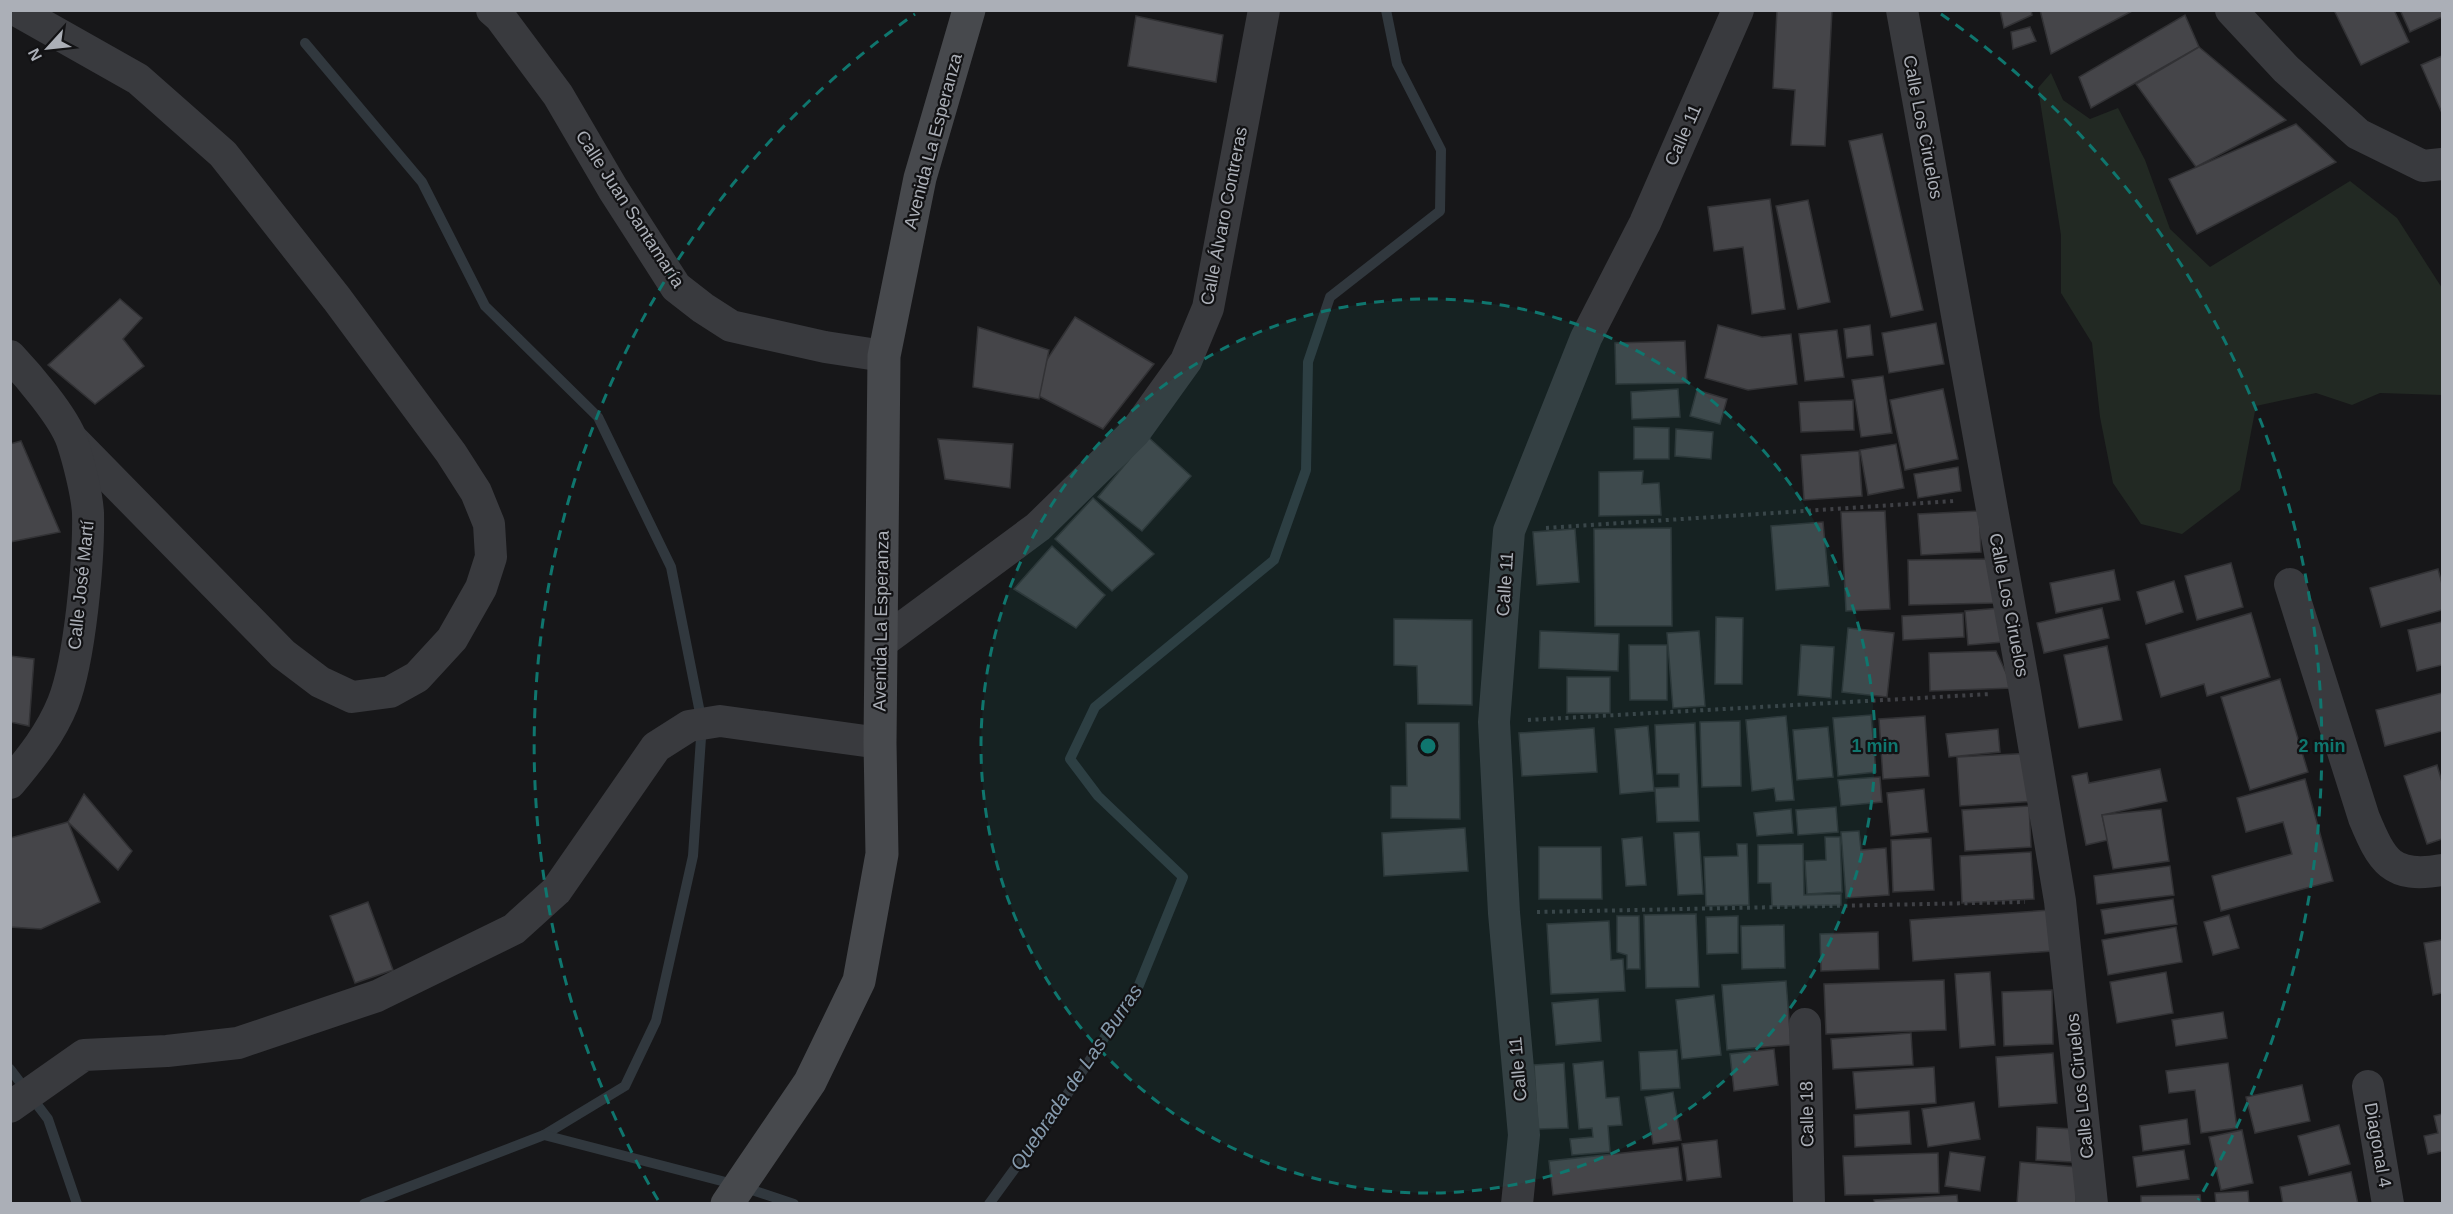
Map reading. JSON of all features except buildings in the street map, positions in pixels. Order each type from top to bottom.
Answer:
[{"type":"street","points":[[16,10],[138,79],[223,154],[336,299],[451,453],[476,492],[489,524],[491,557],[481,588],[452,639],[417,677],[390,692],[352,697],[320,682],[283,654],[72,439]]},
{"type":"street","name":"Calle Juan Santamaría","points":[[492,10],[500,17],[558,95],[613,189],[676,287],[731,326],[825,347],[885,356]]},
{"type":"street","name":"Avenida La Esperanza","points":[[727,1203],[810,1082],[859,981],[882,854],[880,743],[885,356],[920,178],[969,10]]},
{"type":"street","name":"Calle Álvaro Contreras","points":[[881,643],[1038,527],[1135,432],[1186,361],[1208,308],[1264,10]]},
{"type":"street","name":"Calle 11","points":[[1517,1203],[1524,1135],[1504,913],[1494,722],[1509,531],[1586,338],[1645,223],[1738,10]]},
{"type":"street","name":"Calle Los Ciruelos","points":[[1902,10],[1988,498],[2025,692],[2060,901],[2092,1203]]},
{"type":"street","points":[[2231,10],[2286,69],[2358,134],[2422,166],[2442,164]]},
{"type":"street","name":"Calle José Martí","points":[[10,356],[33,380],[72,439],[88,511],[76,648],[63,702],[38,750],[10,783]]},
{"type":"street","points":[[2290,584],[2364,818],[2378,850],[2395,869],[2422,873],[2442,870]]},
{"type":"street","points":[[10,1107],[84,1054],[167,1051],[238,1043],[377,996],[514,929],[556,891],[656,747],[689,726],[720,722],[738,723],[880,743]]},
{"type":"street","name":"Calle 18","points":[[1805,1024],[1809,1203]]},
{"type":"street","name":"Diagonal 4","points":[[2368,1086],[2388,1203]]},
{"type":"path","points":[[1509,531],[1988,498]]},
{"type":"path","points":[[1494,722],[2025,692]]},
{"type":"path","points":[[1504,913],[2060,901]]},
{"type":"shaded area","points":[[2051,73],[2063,100],[2090,119],[2118,108],[2145,160],[2170,229],[2210,267],[2350,181],[2397,218],[2442,288],[2442,395],[2380,393],[2352,405],[2316,393],[2256,406],[2240,490],[2182,534],[2141,524],[2113,483],[2100,417],[2092,343],[2061,293],[2061,235],[2038,88]]},
{"type":"waterway","name":"Quebrada de Las Burras","points":[[989,1204],[1051,1119],[1139,985],[1183,877],[1098,796],[1070,759],[1095,707],[1274,560],[1306,470],[1308,362],[1330,297],[1440,211],[1441,150],[1397,64],[1386,10]]},
{"type":"waterway","points":[[305,43],[422,182],[485,306],[598,417],[671,567],[702,723],[693,856],[656,1021],[625,1086],[544,1135]]},
{"type":"waterway","points":[[10,1069],[48,1119],[77,1204]]},
{"type":"waterway","name":"Quebrada de Las Burras","points":[[364,1204],[544,1135],[737,1185],[794,1204]]}]
